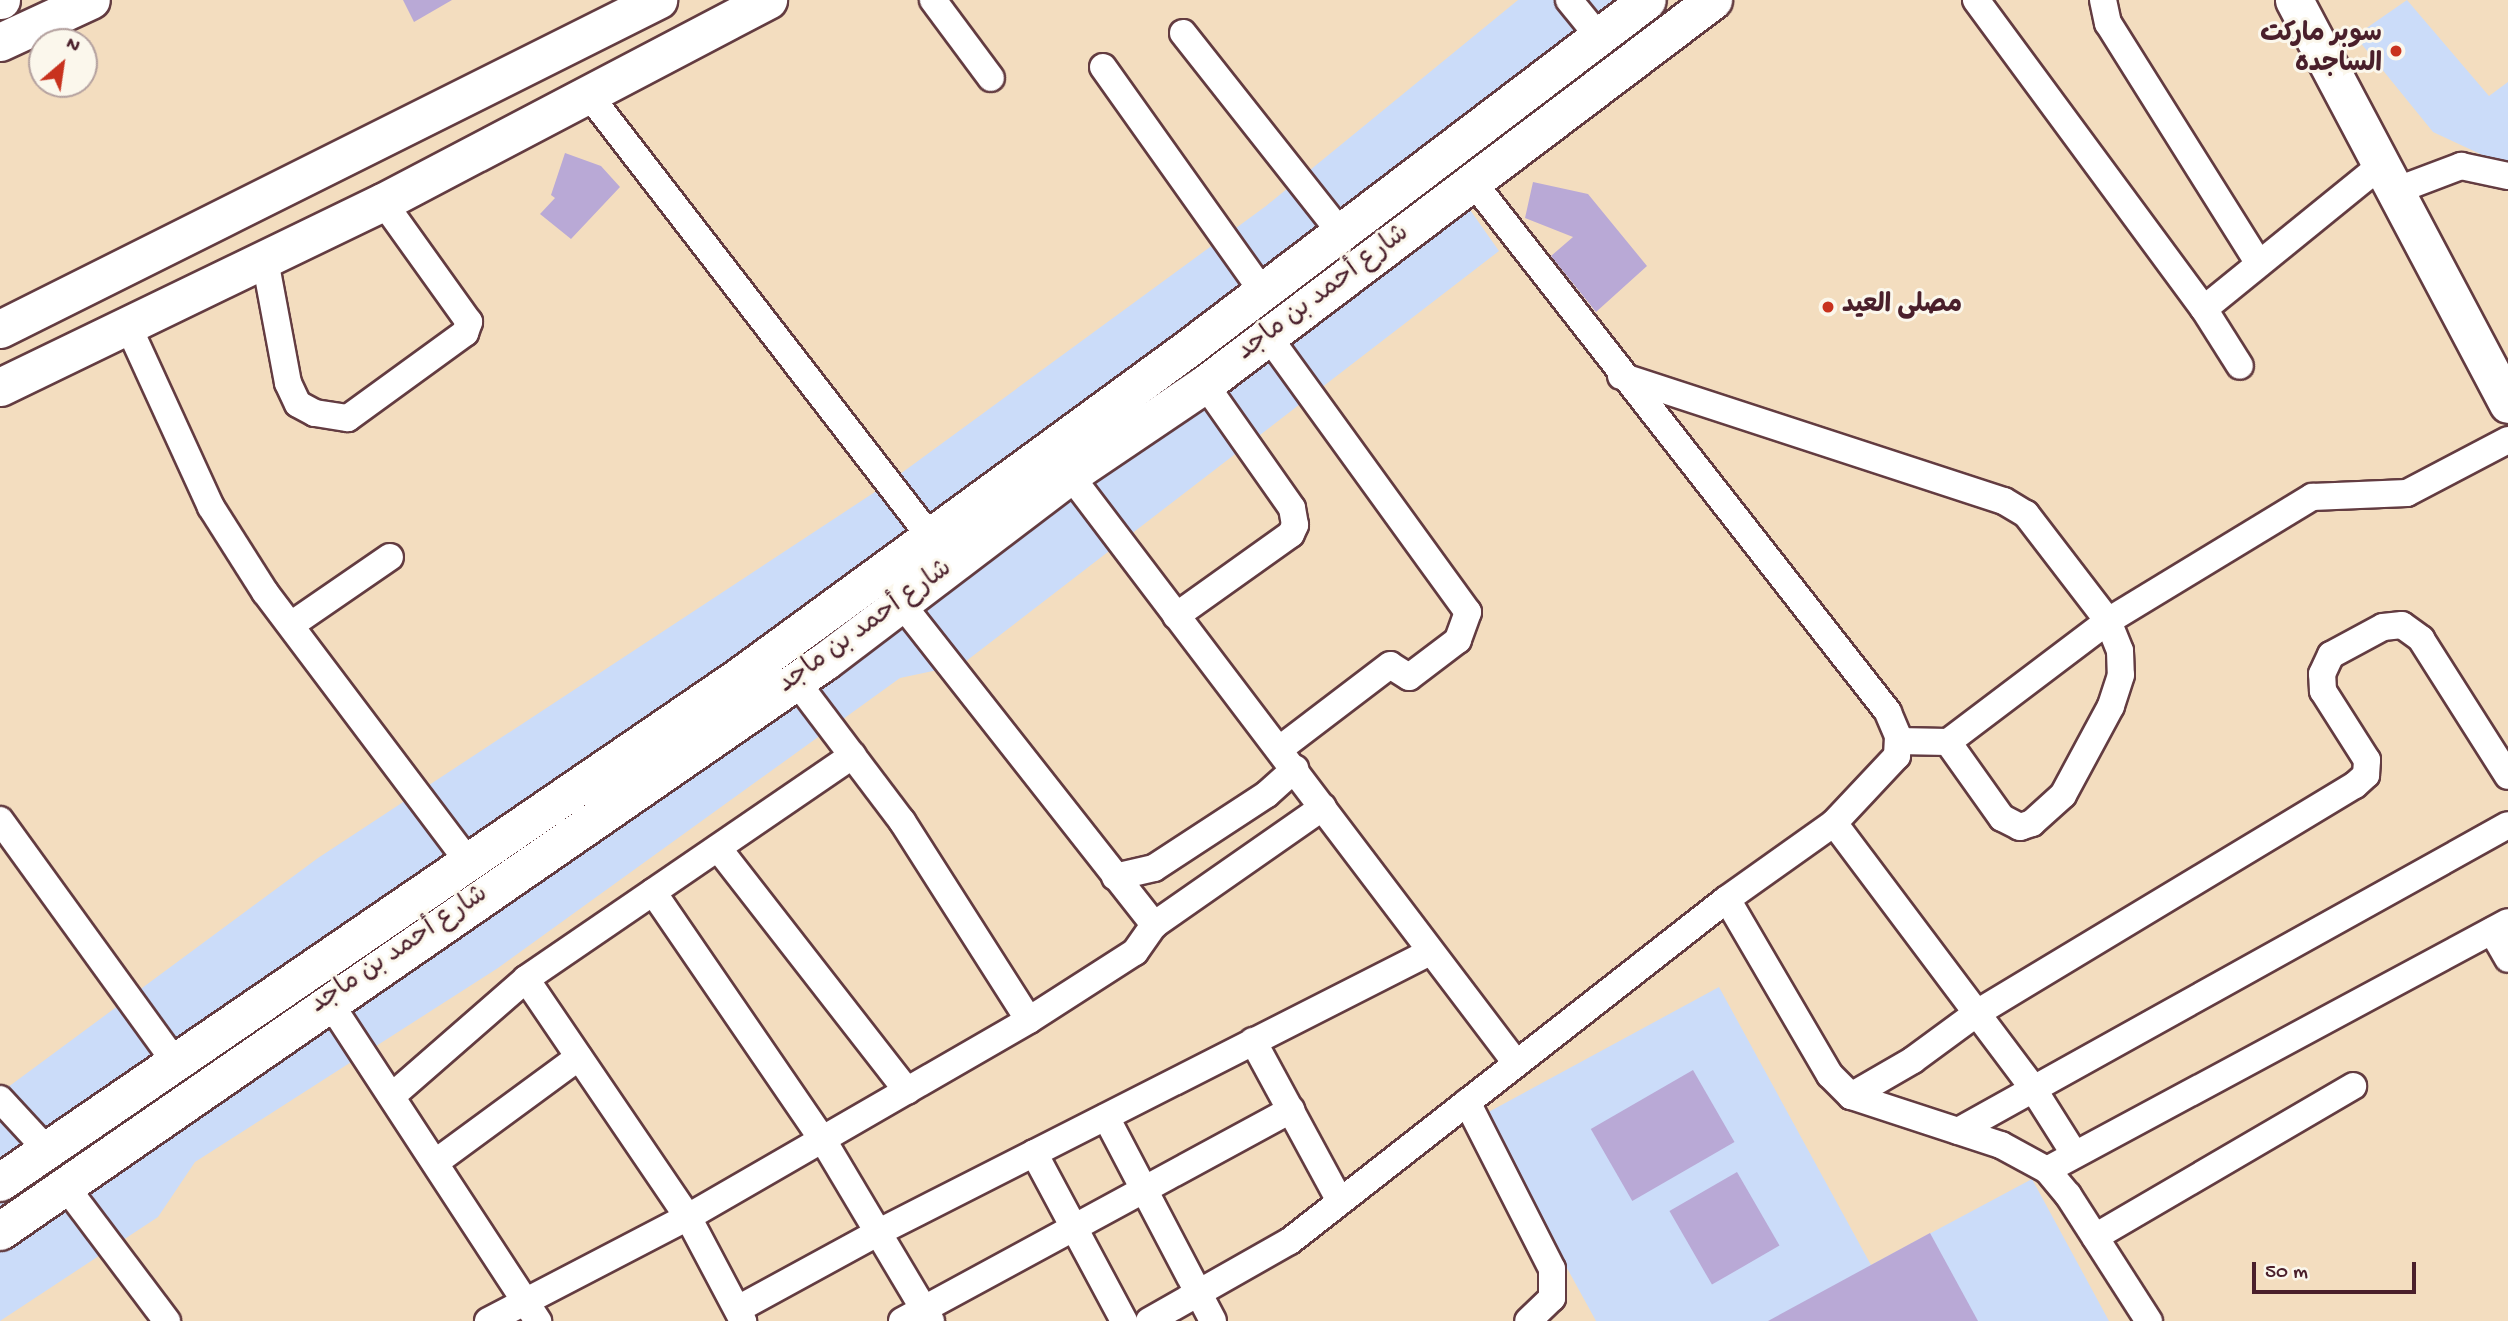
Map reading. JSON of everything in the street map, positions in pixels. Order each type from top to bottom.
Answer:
[{"type":"main road","points":[[0,42],[91,0]]},
{"type":"main road","points":[[0,329],[658,0]]},
{"type":"main road","points":[[0,387],[129,328],[383,202],[768,0]]},
{"type":"main road","name":"شارع أحمد بن ماجد","points":[[0,1182],[737,678],[1263,292],[1647,0]]},
{"type":"main road","name":"شارع أحمد بن ماجد","points":[[0,1231],[328,1000],[796,681],[1070,475],[1205,384],[1713,0]]},
{"type":"main road","points":[[2294,0],[2508,404]]},
{"type":"street","points":[[933,0],[992,78]]},
{"type":"street","points":[[1569,0],[1600,38]]},
{"type":"street","points":[[1976,0],[2204,309],[2241,366]]},
{"type":"street","points":[[2103,0],[2108,23],[2259,264]]},
{"type":"street","points":[[1183,33],[1341,233]]},
{"type":"street","points":[[1102,67],[1263,292]]},
{"type":"street","points":[[589,95],[929,535]]},
{"type":"street","points":[[2204,309],[2259,264],[2388,178],[2461,166],[2508,176]]},
{"type":"street","points":[[1149,1321],[1198,1296],[1290,1241],[1727,899],[1834,823],[1886,771],[1896,756],[1898,741],[1888,712],[1621,376],[1473,182]]},
{"type":"street","points":[[265,260],[288,383],[299,404],[315,413],[348,418],[466,333],[469,322],[383,202]]},
{"type":"street","points":[[129,328],[211,507],[290,625],[468,861]]},
{"type":"street","points":[[1115,877],[1154,867],[1267,794],[1288,759],[1390,664],[1409,677],[1458,640],[1468,612],[1268,336]]},
{"type":"street","points":[[1621,376],[2017,507],[2108,621],[2120,663],[2111,706],[2063,795],[2032,823],[2021,827],[2002,818],[1948,742]]},
{"type":"street","points":[[1176,616],[1291,534],[1295,525],[1292,508],[1205,384]]},
{"type":"street","points":[[1898,741],[1948,742],[2108,621],[2312,497],[2407,493],[2508,440]]},
{"type":"street","points":[[1070,475],[1516,1063]]},
{"type":"street","points":[[290,625],[390,557]]},
{"type":"street","points":[[901,603],[1154,925]]},
{"type":"street","points":[[1851,1096],[1913,1060],[1977,1013],[2366,775],[2367,760],[2323,691],[2322,674],[2331,656],[2383,626],[2402,625],[2421,639],[2508,776]]},
{"type":"street","points":[[796,681],[902,821],[1029,1020]]},
{"type":"street","points":[[392,1096],[526,979],[853,755]]},
{"type":"street","points":[[488,1321],[532,1310],[1029,1020],[1135,952],[1154,925],[1323,807]]},
{"type":"street","points":[[0,820],[176,1063]]},
{"type":"street","points":[[1834,823],[2032,1087],[2075,1155]]},
{"type":"street","points":[[1958,1131],[2032,1087],[2508,825]]},
{"type":"street","points":[[718,848],[907,1091]]},
{"type":"street","points":[[653,892],[823,1140],[879,1232],[919,1317],[1074,1226],[1291,1110]]},
{"type":"street","points":[[1727,899],[1830,1075],[1851,1096],[2001,1145],[2047,1170],[2095,1237],[2149,1321]]},
{"type":"street","points":[[2047,1170],[2500,926],[2508,959]]},
{"type":"street","points":[[526,979],[688,1217],[741,1315],[879,1232],[1430,952]]},
{"type":"street","points":[[328,1000],[532,1310]]},
{"type":"street","points":[[1253,1041],[1340,1201]]},
{"type":"street","points":[[436,1162],[579,1057]]},
{"type":"street","points":[[2095,1237],[2353,1086]]},
{"type":"street","points":[[0,1098],[47,1150]]},
{"type":"street","points":[[1467,1102],[1552,1269],[1552,1298],[1528,1321]]},
{"type":"street","points":[[1106,1117],[1213,1321]]},
{"type":"street","points":[[1034,1153],[1124,1321]]},
{"type":"street","points":[[66,1187],[166,1321]]},
{"type":"shaded area","points":[[1518,0],[1615,0],[1425,146],[1499,251],[961,665],[900,678],[498,968],[195,1162],[158,1217],[0,1321],[0,1093],[318,858],[881,488],[1266,206]]},
{"type":"shaded area","points":[[2407,0],[2489,96],[2508,82],[2508,167],[2433,132],[2355,36]]},
{"type":"shaded area","points":[[1719,987],[1871,1265],[2032,1179],[2109,1321],[1596,1321],[1483,1115]]},
{"type":"building","points":[[403,0],[452,0],[414,22]]},
{"type":"building","points":[[565,153],[601,166],[620,187],[571,239],[540,214],[555,198],[551,195]]},
{"type":"building","points":[[1533,182],[1588,194],[1647,266],[1596,312],[1551,256],[1573,237],[1525,218]]},
{"type":"building","points":[[1693,1070],[1734,1142],[1632,1201],[1591,1129]]},
{"type":"building","points":[[1737,1172],[1780,1246],[1712,1285],[1669,1211]]},
{"type":"building","points":[[1930,1233],[1978,1321],[1768,1321],[1871,1265]]},
{"type":"place","name":"سوبر ماركت الساجده","points":[[2396,51]]},
{"type":"place","name":"مصلى العيد","points":[[1828,307]]}]
